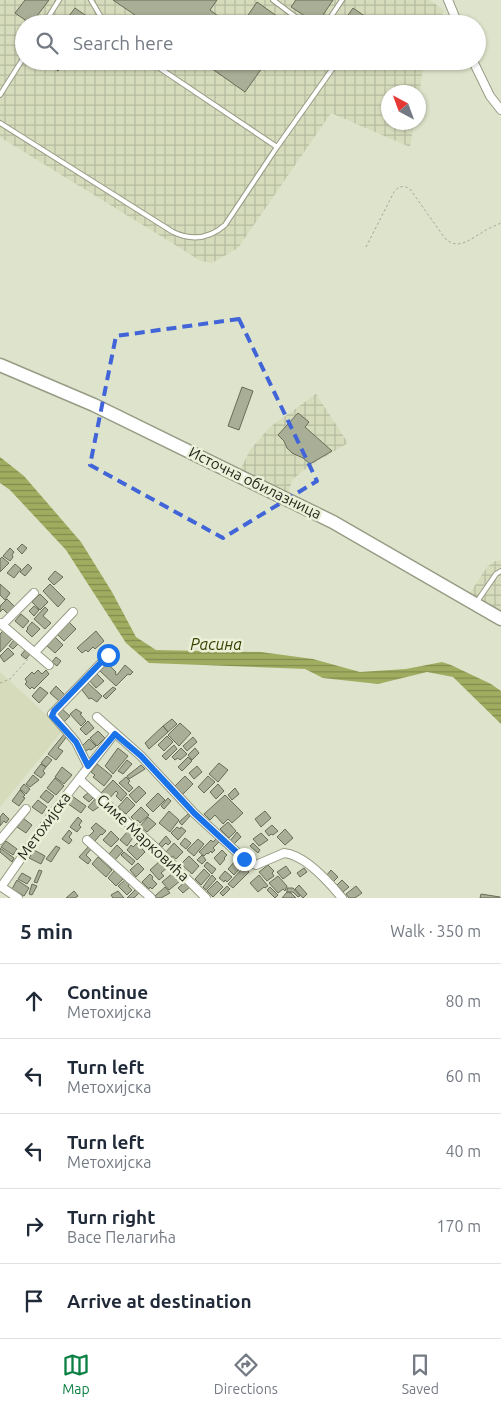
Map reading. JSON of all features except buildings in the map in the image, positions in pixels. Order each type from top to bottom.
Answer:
[{"type":"main road","name":"Источна обилазница","points":[[0,365],[102,409],[333,522],[475,605],[500,617]]},
{"type":"street","points":[[448,0],[454,15]]},
{"type":"street","points":[[477,70],[490,96],[501,110]]},
{"type":"street","points":[[34,593],[1,624],[49,665]]},
{"type":"street","points":[[35,652],[73,612]]},
{"type":"street","points":[[88,766],[76,742],[52,714],[108,655]]},
{"type":"street","points":[[97,717],[141,756],[194,813],[244,859],[253,865],[259,865],[278,854],[289,854],[300,858],[310,865],[342,898]]},
{"type":"street","name":"Метохијска","points":[[0,886],[88,766],[115,734]]},
{"type":"street","name":"Симе Марковића","points":[[79,779],[156,849],[206,898]]},
{"type":"street","name":"Метохијска","points":[[0,840],[26,809]]},
{"type":"street","points":[[87,840],[151,898]]},
{"type":"street","points":[[0,886],[18,898]]},
{"type":"lane","points":[[50,15],[59,0]]},
{"type":"lane","points":[[92,0],[100,15]]},
{"type":"lane","points":[[273,0],[293,15]]},
{"type":"lane","points":[[332,15],[342,0]]},
{"type":"lane","points":[[0,95],[16,70]]},
{"type":"lane","points":[[162,70],[277,147]]},
{"type":"lane","points":[[0,123],[173,232],[190,238],[208,236],[225,225],[332,70]]},
{"type":"lane","points":[[475,605],[496,574],[501,571]]},
{"type":"path","points":[[366,246],[394,192],[401,187],[410,189],[450,243],[465,243],[485,230],[501,223]]},
{"type":"path","points":[[0,683],[10,679],[35,652]]},
{"type":"highlighted area","points":[[239,319],[317,481],[223,538],[90,465],[116,336]]},
{"type":"shaded area","points":[[0,0],[429,0],[444,10],[442,15],[15,15],[15,70],[423,70],[421,85],[381,85],[381,130],[413,130],[410,147],[331,113],[238,248],[212,263],[201,261],[0,137]]},
{"type":"shaded area","points":[[316,394],[348,443],[308,467],[293,479],[287,495],[240,470],[250,450],[270,427]]},
{"type":"shaded area","points":[[0,457],[24,476],[81,542],[112,592],[136,637],[156,650],[261,652],[313,659],[360,672],[406,669],[442,662],[491,684],[501,691],[501,724],[453,677],[427,672],[378,684],[323,678],[305,669],[149,663],[126,643],[66,550],[10,490],[0,483]]},
{"type":"shaded area","points":[[501,560],[501,613],[470,593],[487,567],[495,561]]},
{"type":"shaded area","points":[[0,672],[63,730],[0,807]]},
{"type":"route","points":[[108,655],[52,712],[52,716],[76,742],[88,766],[115,734],[129,744],[194,813],[244,859]]},
{"type":"water label","name":"Расина","points":[[216,644]]}]
